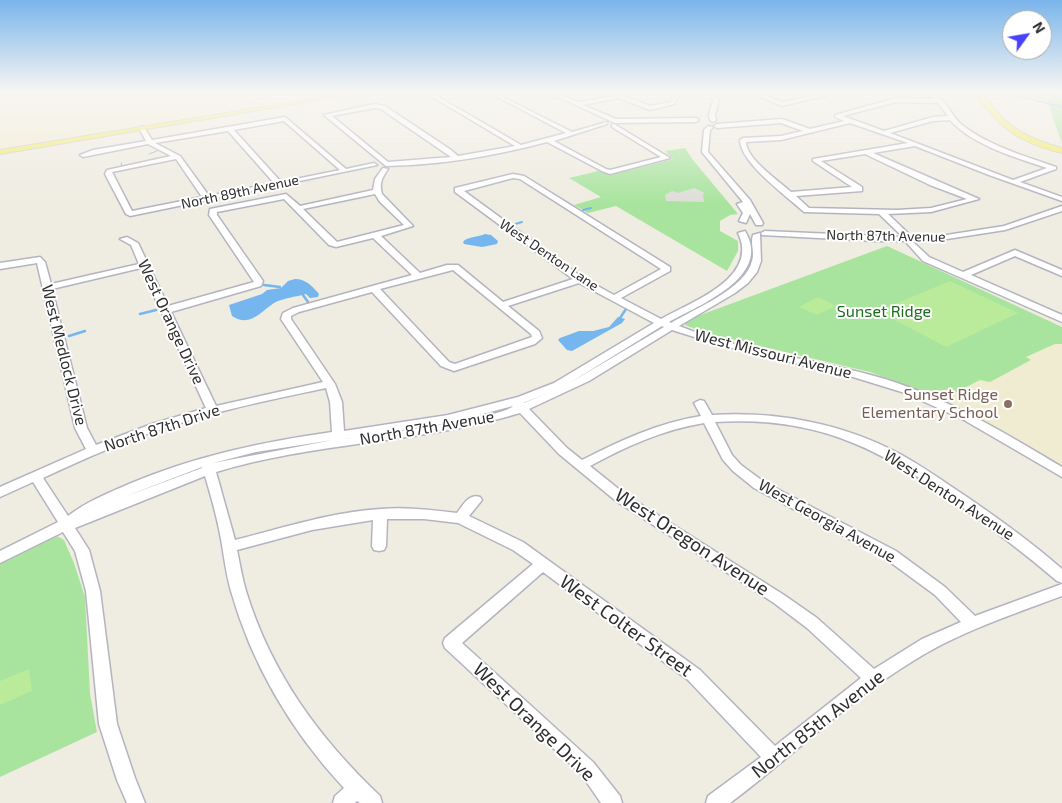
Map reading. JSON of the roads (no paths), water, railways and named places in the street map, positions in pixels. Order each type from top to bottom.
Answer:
[{"type":"main road","points":[[0,152],[133,129]]},
{"type":"main road","points":[[1013,129],[1041,144],[1062,151]]},
{"type":"street","points":[[143,129],[154,146],[178,157],[207,199]]},
{"type":"street","points":[[83,155],[221,129]]},
{"type":"street","points":[[230,129],[279,184]]},
{"type":"street","points":[[298,129],[348,170]]},
{"type":"street","points":[[345,129],[379,157],[386,166]]},
{"type":"street","points":[[416,129],[449,151],[456,158]]},
{"type":"street","points":[[491,129],[519,146]]},
{"type":"street","points":[[563,129],[570,133]]},
{"type":"street","points":[[375,169],[456,158],[546,140],[584,129]]},
{"type":"street","points":[[546,140],[610,172],[667,158],[623,129]]},
{"type":"street","points":[[696,129],[697,144],[703,160],[747,213],[737,229]]},
{"type":"street","points":[[708,129],[705,152],[747,202],[762,230]]},
{"type":"street","points":[[806,129],[810,131]]},
{"type":"street","points":[[816,129],[781,138],[743,140],[743,146],[752,161],[807,210],[882,213],[931,210],[975,199],[933,184],[866,152]]},
{"type":"street","points":[[875,129],[1062,200]]},
{"type":"street","points":[[883,132],[893,129]]},
{"type":"street","points":[[965,129],[984,141],[1054,168],[1013,182]]},
{"type":"street","points":[[791,194],[859,189],[815,160],[916,144]]},
{"type":"street","name":"North 89th Avenue","points":[[178,157],[109,171],[108,174],[130,214],[348,170],[375,169],[386,166]]},
{"type":"street","points":[[166,310],[251,288],[258,284],[259,281],[213,215],[213,211],[286,196],[332,244],[336,245],[409,226],[383,202],[376,192],[375,169],[379,157]]},
{"type":"street","name":"West Denton Lane","points":[[615,298],[667,269],[518,176],[458,190],[580,280],[615,298],[668,324]]},
{"type":"street","points":[[299,208],[376,192]]},
{"type":"street","name":"North 87th Avenue","points":[[907,237],[994,225],[1062,200]]},
{"type":"street","name":"North 87th Avenue","points":[[668,324],[725,297],[748,278],[757,261],[755,242],[762,230],[907,237],[955,237],[993,231],[1062,208]]},
{"type":"street","points":[[882,213],[907,237],[916,252],[1062,320]]},
{"type":"street","points":[[743,221],[762,230]]},
{"type":"street","points":[[737,229],[762,230]]},
{"type":"street","name":"North 87th Avenue","points":[[0,557],[66,524],[86,520],[207,466],[339,440],[447,427],[494,417],[519,405],[581,382],[735,278],[742,268],[748,249],[737,229]]},
{"type":"street","points":[[376,236],[418,276]]},
{"type":"street","name":"West Orange Drive","points":[[124,239],[134,243],[212,410]]},
{"type":"street","points":[[964,275],[1015,253],[1062,273]]},
{"type":"street","name":"West Medlock Drive","points":[[0,266],[37,259],[41,262],[81,428],[93,451]]},
{"type":"street","points":[[47,288],[144,265]]},
{"type":"street","points":[[339,440],[336,402],[330,384],[286,319],[286,315],[296,310],[374,288],[455,266],[535,333],[537,338],[531,342],[454,368],[445,364],[374,288]]},
{"type":"street","points":[[503,305],[580,280]]},
{"type":"street","name":"West Missouri Avenue","points":[[668,324],[724,344],[853,373],[910,391],[970,419],[1062,473]]},
{"type":"street","name":"North 87th Drive","points":[[0,492],[132,435],[212,410],[330,384]]},
{"type":"street","name":"West Georgia Avenue","points":[[700,403],[727,458],[737,468],[759,485],[891,556],[940,591],[973,624]]},
{"type":"street","name":"West Oregon Avenue","points":[[519,405],[547,436],[621,498],[751,580],[799,613],[873,679]]},
{"type":"street","name":"West Denton Avenue","points":[[581,466],[645,433],[680,423],[708,418],[750,417],[796,423],[864,442],[893,456],[970,505],[1031,550],[1062,577]]},
{"type":"street","points":[[207,466],[230,546],[238,588],[252,634],[277,686],[311,738],[373,803]]},
{"type":"street","points":[[36,476],[82,550],[89,570],[108,724],[126,780],[136,803]]},
{"type":"street","points":[[460,518],[475,500]]},
{"type":"street","points":[[379,546],[380,514]]},
{"type":"street","name":"West Colter Street","points":[[230,546],[312,525],[380,514],[424,514],[460,518],[518,546],[694,675],[774,758]]},
{"type":"street","name":"West Orange Drive","points":[[542,565],[451,643],[587,768],[613,803]]},
{"type":"street","name":"North 85th Avenue","points":[[715,803],[774,758],[836,706],[873,679],[928,644],[973,624],[1062,590]]},
{"type":"street","points":[[342,803],[357,788]]},
{"type":"water","points":[[485,234],[491,235],[498,241],[497,244],[482,247],[464,244],[463,242],[467,239]]},
{"type":"water","points":[[302,280],[314,288],[319,294],[318,297],[310,298],[306,294],[281,300],[250,320],[238,319],[232,316],[229,305],[262,294],[267,290],[281,288],[288,281]]},
{"type":"water","points":[[618,317],[625,319],[622,323],[572,351],[567,350],[558,340],[579,331],[593,331],[609,327]]},
{"type":"waterway","points":[[149,154],[157,151]]},
{"type":"waterway","points":[[583,210],[591,208]]},
{"type":"waterway","points":[[512,225],[522,222]]},
{"type":"waterway","points":[[264,285],[280,287]]},
{"type":"waterway","points":[[303,295],[308,302]]},
{"type":"waterway","points":[[620,318],[626,309]]},
{"type":"waterway","points":[[140,314],[156,310]]},
{"type":"waterway","points":[[69,336],[85,331]]},
{"type":"place","name":"Sunset Ridge Elementary School","points":[[1008,404]]},
{"type":"park label","name":"Sunset Ridge","points":[[884,312]]}]
